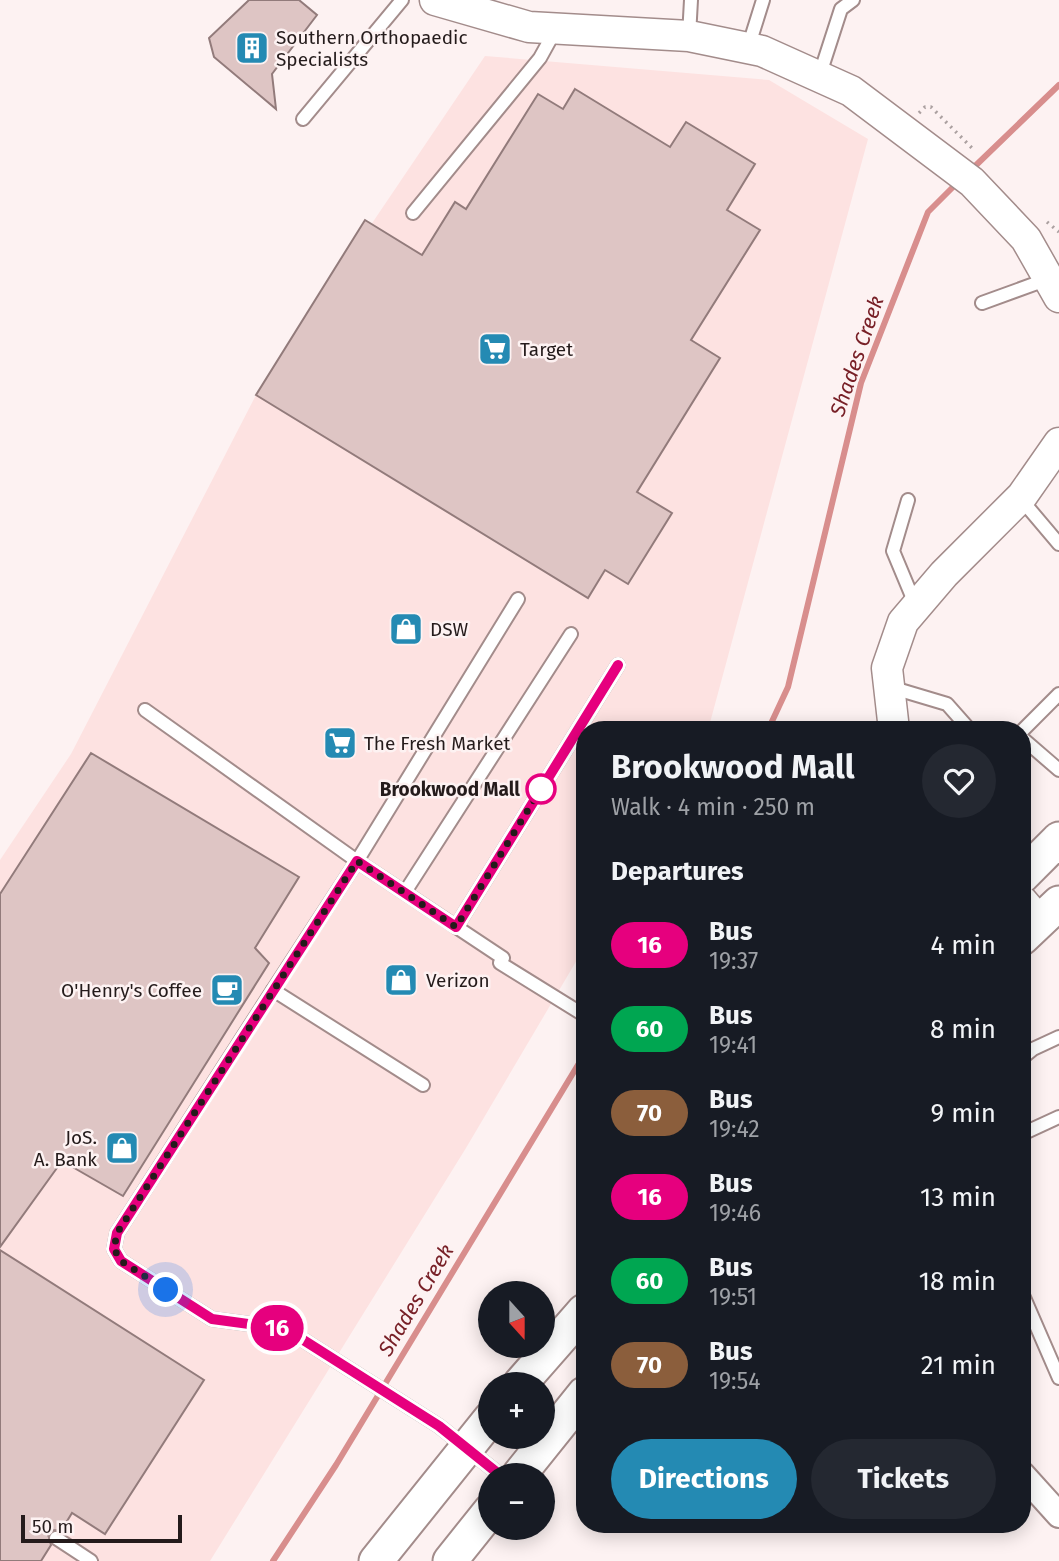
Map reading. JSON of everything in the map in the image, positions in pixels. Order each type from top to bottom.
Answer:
[{"type":"main road","points":[[1031,843],[1059,838]]},
{"type":"main road","points":[[1031,867],[1059,838]]},
{"type":"main road","points":[[531,1372],[576,1320]]},
{"type":"main road","points":[[529,1463],[576,1404]]},
{"type":"main road","points":[[376,1561],[478,1433]]},
{"type":"main road","points":[[450,1561],[478,1526]]},
{"type":"street","points":[[435,0],[529,27],[690,36],[762,51],[851,91],[913,120],[1026,239],[1054,288]]},
{"type":"street","points":[[893,721],[887,668],[903,622],[1020,498],[1059,443]]},
{"type":"street","points":[[1031,1484],[1059,1515]]},
{"type":"lane","points":[[303,119],[402,0]]},
{"type":"lane","points":[[690,36],[691,0]]},
{"type":"lane","points":[[748,48],[763,0]]},
{"type":"lane","points":[[819,77],[841,9],[853,0]]},
{"type":"lane","points":[[413,213],[540,58],[556,29]]},
{"type":"lane","points":[[982,303],[1054,288]]},
{"type":"lane","points":[[1020,498],[1059,544]]},
{"type":"lane","points":[[908,500],[893,551],[917,606]]},
{"type":"lane","points":[[484,1463],[418,1412],[286,1329],[212,1319],[121,1261],[114,1249],[117,1233],[357,861],[518,599]]},
{"type":"lane","points":[[405,892],[571,634]]},
{"type":"lane","points":[[583,721],[618,665]]},
{"type":"lane","points":[[889,687],[947,704],[962,721]]},
{"type":"lane","points":[[1031,722],[1059,694]]},
{"type":"lane","points":[[145,710],[357,861],[576,1010]]},
{"type":"lane","points":[[456,927],[576,733]]},
{"type":"lane","points":[[1031,746],[1059,770]]},
{"type":"lane","points":[[272,990],[423,1084]]},
{"type":"lane","points":[[1031,1051],[1059,1037]]},
{"type":"lane","points":[[1031,1130],[1059,1117]]},
{"type":"lane","points":[[1031,1314],[1059,1378]]},
{"type":"lane","points":[[56,1538],[91,1561]]},
{"type":"path","points":[[913,120],[929,106],[935,111]]},
{"type":"shaded area","points":[[485,56],[769,80],[868,139],[710,721],[576,721],[576,962],[466,1148],[210,1561],[0,1561],[0,860],[71,754],[256,395]]},
{"type":"building","name":"Southern Orthopaedic Specialists","points":[[249,0],[299,0],[317,15],[272,74],[276,109],[214,57],[209,38]]},
{"type":"building","name":"Target","points":[[575,89],[670,147],[686,122],[755,164],[727,210],[760,230],[691,340],[720,358],[637,492],[672,513],[628,584],[605,570],[588,598],[256,395],[365,220],[422,255],[455,202],[466,209],[538,94],[563,109]]},
{"type":"building","points":[[91,753],[299,877],[255,948],[269,963],[123,1196],[62,1161],[0,1247],[0,894]]},
{"type":"building","points":[[0,1250],[204,1380],[105,1534],[72,1513],[61,1531],[53,1530],[48,1534],[51,1545],[41,1561],[0,1561]]},
{"type":"waterway","name":"Shades Creek","points":[[971,170],[1059,85]]},
{"type":"waterway","name":"Shades Creek","points":[[772,721],[788,687],[861,383],[928,212],[958,182]]},
{"type":"waterway","name":"Shades Creek","points":[[273,1561],[336,1465],[576,1068]]},
{"type":"bus line","name":"16","points":[[583,721],[618,665]]},
{"type":"bus line","name":"16","points":[[484,1463],[439,1426],[286,1329],[245,1326],[212,1319],[121,1261],[114,1249],[117,1233],[357,861],[456,927],[576,733]]},
{"type":"place","name":"Southern Orthopaedic Specialists","points":[[252,48]]},
{"type":"place","name":"Target","points":[[495,349]]},
{"type":"place","name":"DSW","points":[[406,629]]},
{"type":"place","name":"The Fresh Market","points":[[340,743]]},
{"type":"place","name":"Brookwood Mall","points":[[541,789]]},
{"type":"place","name":"Verizon","points":[[401,980]]},
{"type":"place","name":"O'Henry's Coffee","points":[[227,990]]},
{"type":"place","name":"JoS. A. Bank","points":[[122,1148]]},
{"type":"route","points":[[166,1290],[121,1261],[114,1249],[117,1233],[357,861],[456,927],[541,789]]}]
